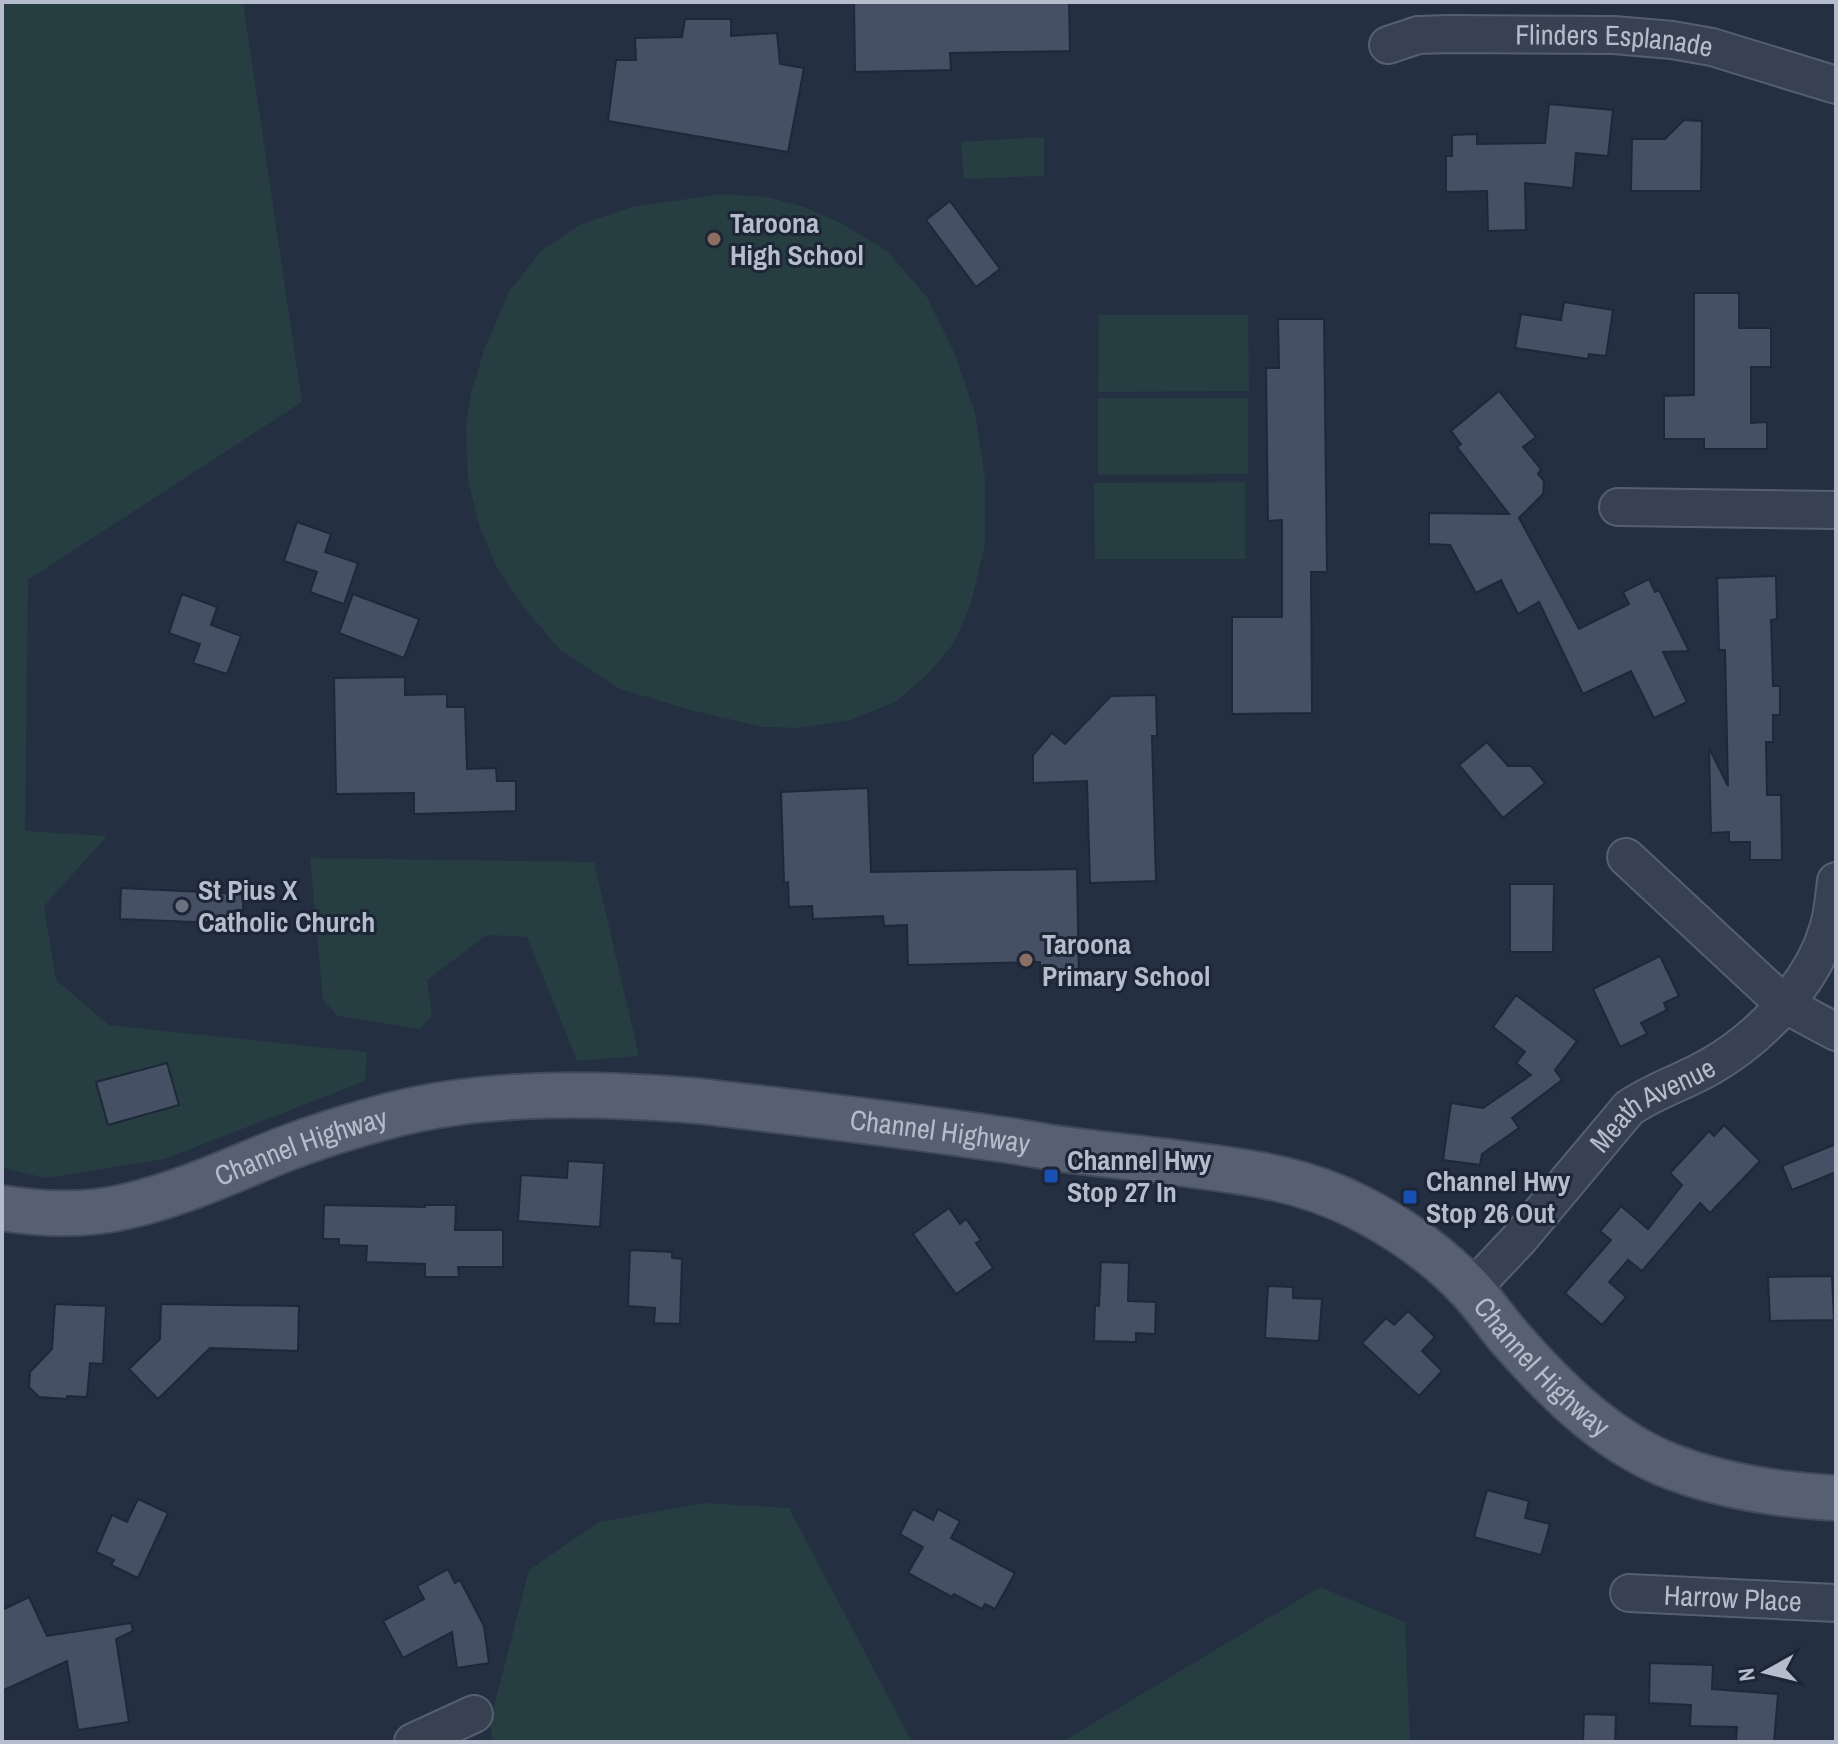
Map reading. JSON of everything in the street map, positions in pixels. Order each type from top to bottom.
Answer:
[{"type":"main road","name":"Channel Highway","points":[[2,1208],[65,1214],[128,1206],[193,1185],[328,1133],[396,1114],[474,1101],[546,1095],[699,1101],[1257,1173],[1299,1183],[1360,1208],[1415,1240],[1471,1290],[1548,1379],[1587,1415],[1626,1443],[1663,1463],[1703,1478],[1794,1496],[1836,1498]]},
{"type":"street","name":"Flinders Esplanade","points":[[1388,45],[1418,35],[1449,18],[1672,40],[1712,47],[1836,85]]},
{"type":"street","points":[[1618,507],[1836,510]]},
{"type":"street","points":[[1626,857],[1784,1004],[1836,1032]]},
{"type":"street","name":"Meath Avenue","points":[[1471,1290],[1520,1238],[1629,1108],[1647,1095],[1710,1067],[1741,1046],[1784,1004],[1819,955],[1829,928],[1836,881]]},
{"type":"street","name":"Harrow Place","points":[[1629,1593],[1836,1603]]},
{"type":"street","points":[[413,1742],[474,1714]]},
{"type":"green space","points":[[2,2],[243,2],[302,402],[28,580],[25,831],[107,836],[44,906],[56,980],[109,1025],[367,1052],[365,1081],[165,1159],[46,1178],[2,1168]]},
{"type":"green space","points":[[1044,137],[1044,176],[964,179],[961,142]]},
{"type":"green space","points":[[724,194],[768,197],[804,207],[843,224],[888,252],[927,297],[955,354],[975,413],[985,479],[985,544],[971,603],[954,643],[927,675],[895,702],[851,720],[799,728],[763,727],[620,689],[560,650],[521,604],[497,568],[479,525],[468,480],[466,425],[471,393],[484,350],[508,293],[541,251],[581,224],[635,206]]},
{"type":"green space","points":[[1099,315],[1248,315],[1249,391],[1098,392]]},
{"type":"green space","points":[[1098,398],[1248,398],[1248,474],[1098,475]]},
{"type":"green space","points":[[1245,482],[1245,559],[1095,559],[1094,483]]},
{"type":"green space","points":[[310,858],[594,862],[639,1056],[577,1061],[527,937],[487,935],[427,980],[432,1016],[419,1029],[338,1016],[323,1000]]},
{"type":"green space","points":[[703,1503],[789,1508],[912,1742],[493,1742],[490,1722],[529,1570],[599,1522]]},
{"type":"green space","points":[[1320,1587],[1405,1622],[1410,1742],[1062,1742]]},
{"type":"building","points":[[854,2],[1069,2],[1070,51],[950,53],[951,70],[855,72]]},
{"type":"building","points":[[685,19],[731,19],[731,36],[777,33],[780,64],[804,68],[788,152],[608,121],[616,60],[636,60],[635,38],[682,37]]},
{"type":"building","points":[[1549,104],[1613,110],[1608,156],[1576,153],[1573,188],[1525,183],[1526,230],[1488,231],[1487,191],[1446,192],[1446,156],[1452,156],[1452,135],[1477,134],[1477,144],[1545,143]]},
{"type":"building","points":[[1684,120],[1702,121],[1701,191],[1631,191],[1632,139],[1665,139]]},
{"type":"building","points":[[950,201],[1000,269],[976,287],[926,220]]},
{"type":"building","points":[[1694,293],[1739,293],[1739,328],[1771,328],[1771,367],[1751,367],[1751,423],[1767,422],[1767,449],[1704,449],[1704,439],[1664,439],[1664,396],[1694,395]]},
{"type":"building","points":[[1564,302],[1613,310],[1606,356],[1589,354],[1588,359],[1515,348],[1521,314],[1561,320]]},
{"type":"building","points":[[1278,319],[1324,319],[1327,572],[1311,572],[1312,713],[1232,714],[1232,617],[1282,617],[1282,520],[1268,521],[1266,368],[1279,368]]},
{"type":"building","points":[[1499,391],[1536,437],[1523,447],[1541,469],[1538,474],[1544,481],[1543,494],[1519,518],[1579,629],[1629,604],[1623,592],[1649,579],[1655,592],[1659,590],[1689,651],[1663,652],[1687,702],[1654,718],[1631,671],[1583,694],[1539,602],[1518,614],[1501,580],[1476,593],[1450,545],[1429,544],[1429,513],[1509,514],[1457,447],[1461,444],[1451,431]]},
{"type":"building","points":[[297,522],[331,534],[325,552],[358,563],[344,604],[310,592],[317,572],[284,561]]},
{"type":"building","points":[[1776,576],[1777,619],[1771,620],[1773,686],[1780,686],[1780,715],[1773,715],[1773,742],[1766,742],[1767,795],[1781,795],[1782,860],[1750,860],[1750,842],[1729,842],[1729,832],[1711,833],[1709,748],[1728,786],[1725,650],[1719,650],[1717,578]]},
{"type":"building","points":[[182,594],[217,607],[211,625],[241,636],[227,674],[193,663],[200,644],[169,633]]},
{"type":"building","points":[[353,594],[419,619],[404,658],[339,633]]},
{"type":"building","points":[[405,677],[405,695],[447,694],[447,707],[465,707],[467,769],[496,768],[497,781],[516,781],[516,811],[414,814],[414,793],[336,794],[334,678]]},
{"type":"building","points":[[1156,695],[1157,736],[1152,736],[1156,881],[1090,883],[1087,781],[1033,783],[1033,755],[1052,733],[1065,744],[1111,696]]},
{"type":"building","points":[[1487,742],[1508,766],[1531,766],[1545,783],[1503,818],[1459,765]]},
{"type":"building","points":[[868,788],[871,872],[1077,869],[1079,982],[1040,983],[1040,962],[908,965],[907,925],[884,926],[883,916],[813,919],[812,906],[789,907],[788,882],[784,883],[781,792]]},
{"type":"building","points":[[1510,884],[1554,884],[1553,952],[1510,952]]},
{"type":"building","name":"St Pius X Catholic Church","points":[[121,888],[244,894],[242,924],[120,919]]},
{"type":"building","points":[[1660,956],[1679,996],[1664,1003],[1667,1010],[1641,1023],[1647,1034],[1620,1047],[1593,989]]},
{"type":"building","points":[[1516,995],[1577,1041],[1555,1070],[1562,1080],[1512,1118],[1519,1128],[1482,1154],[1480,1165],[1443,1160],[1451,1103],[1483,1108],[1531,1075],[1516,1063],[1525,1052],[1493,1027]]},
{"type":"building","points":[[167,1063],[179,1105],[108,1125],[96,1082]]},
{"type":"building","points":[[1724,1125],[1760,1161],[1710,1213],[1700,1203],[1642,1271],[1628,1260],[1609,1282],[1626,1297],[1602,1325],[1565,1293],[1611,1240],[1600,1231],[1621,1206],[1648,1229],[1682,1185],[1670,1173],[1709,1131],[1714,1136]]},
{"type":"building","points":[[1836,1144],[1836,1172],[1792,1190],[1782,1166]]},
{"type":"building","points":[[568,1161],[604,1163],[600,1227],[518,1221],[521,1175],[567,1178]]},
{"type":"building","points":[[324,1205],[456,1205],[455,1230],[503,1230],[503,1267],[458,1267],[459,1277],[425,1277],[425,1264],[366,1262],[367,1246],[339,1245],[339,1239],[323,1239]]},
{"type":"building","points":[[949,1208],[960,1224],[966,1219],[981,1240],[976,1243],[993,1268],[956,1294],[913,1234]]},
{"type":"building","points":[[630,1250],[672,1252],[672,1258],[682,1259],[680,1324],[654,1323],[655,1308],[628,1306]]},
{"type":"building","points":[[1101,1262],[1129,1263],[1128,1301],[1156,1302],[1155,1334],[1136,1333],[1136,1342],[1094,1341]]},
{"type":"building","points":[[1832,1276],[1834,1320],[1770,1321],[1768,1277]]},
{"type":"building","points":[[1268,1286],[1293,1287],[1293,1298],[1322,1299],[1319,1341],[1265,1338]]},
{"type":"building","points":[[55,1304],[106,1306],[103,1364],[90,1363],[87,1397],[39,1397],[29,1387],[30,1372],[52,1349]]},
{"type":"building","points":[[161,1304],[299,1306],[298,1351],[210,1348],[158,1399],[129,1369],[160,1339]]},
{"type":"building","points":[[1408,1311],[1435,1337],[1422,1351],[1442,1371],[1419,1396],[1362,1343],[1386,1318],[1394,1325]]},
{"type":"building","points":[[1487,1490],[1529,1501],[1525,1518],[1550,1524],[1541,1555],[1474,1537]]},
{"type":"building","points":[[138,1499],[168,1513],[138,1578],[111,1565],[114,1560],[96,1552],[112,1515],[127,1522]]},
{"type":"building","points":[[913,1509],[933,1520],[938,1509],[960,1521],[951,1538],[1015,1573],[995,1609],[985,1604],[982,1609],[954,1594],[952,1597],[908,1573],[923,1547],[900,1534]]},
{"type":"building","points":[[448,1569],[455,1583],[460,1580],[484,1626],[489,1663],[457,1668],[452,1632],[403,1658],[383,1621],[424,1599],[417,1586]]},
{"type":"building","points":[[29,1597],[47,1636],[131,1623],[133,1631],[116,1639],[129,1722],[78,1730],[67,1661],[2,1691],[2,1610]]},
{"type":"building","points":[[1650,1663],[1713,1665],[1712,1689],[1778,1694],[1774,1742],[1736,1742],[1737,1727],[1690,1726],[1691,1705],[1649,1703]]},
{"type":"building","points":[[1584,1714],[1616,1715],[1615,1742],[1583,1742]]},
{"type":"place","name":"Taroona High School","points":[[714,239]]},
{"type":"place","name":"St Pius X Catholic Church","points":[[182,906]]},
{"type":"place","name":"Taroona Primary School","points":[[1026,960]]},
{"type":"place","name":"Channel Hwy Stop 27 In","points":[[1051,1176]]},
{"type":"place","name":"Channel Hwy Stop 26 Out","points":[[1410,1197]]}]
